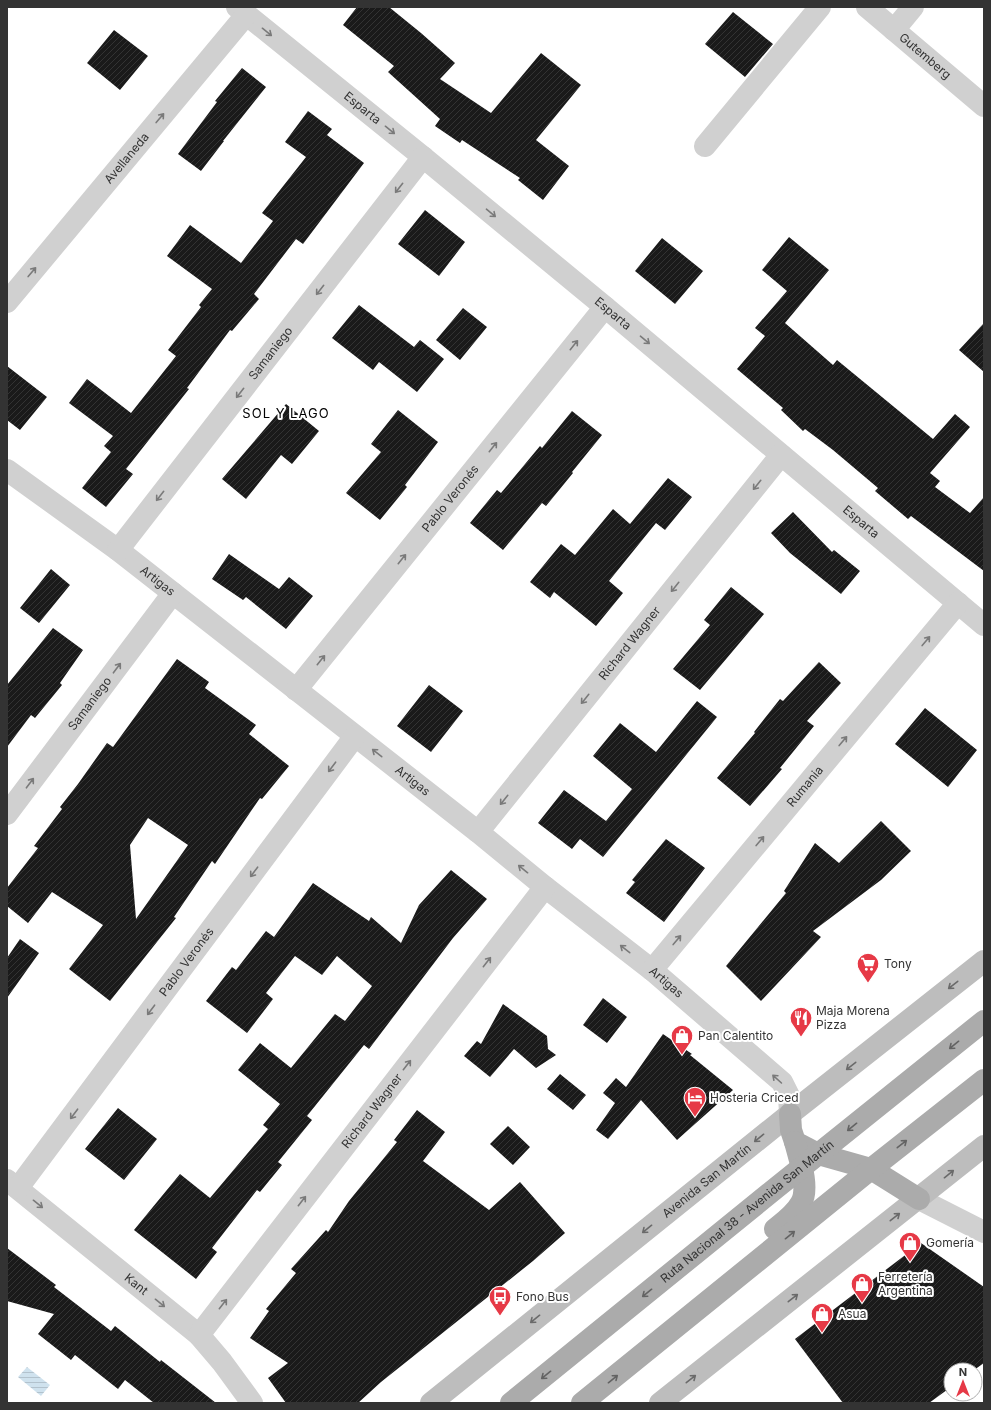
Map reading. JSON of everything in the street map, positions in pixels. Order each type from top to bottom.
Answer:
[{"type":"main road","name":"Avenida San Martín","points":[[431,1403],[790,1114],[984,961]]},
{"type":"main road","name":"Ruta Nacional 38 - Avenida San Martín","points":[[511,1403],[984,1021]]},
{"type":"main road","points":[[582,1403],[871,1169],[984,1080]]},
{"type":"main road","points":[[790,1114],[791,1130],[795,1142],[810,1160],[871,1169],[919,1198]]},
{"type":"main road","points":[[660,1403],[984,1146]]},
{"type":"main road","points":[[692,1315],[698,1293],[796,1212],[804,1195],[810,1160]]},
{"type":"street","points":[[705,146],[820,7]]},
{"type":"street","name":"Gutemberg","points":[[867,7],[984,106]]},
{"type":"street","points":[[894,30],[913,7]]},
{"type":"street","name":"Esparta","points":[[241,11],[423,157],[605,307],[984,625]]},
{"type":"street","name":"Avellaneda","points":[[7,302],[241,11]]},
{"type":"street","name":"Samaniego","points":[[118,550],[423,157]]},
{"type":"street","name":"Pablo Veronés","points":[[296,690],[605,307]]},
{"type":"street","name":"Richard Wagner","points":[[478,832],[781,455]]},
{"type":"street","name":"Artigas","points":[[7,470],[118,550],[652,970],[782,1082],[789,1096],[790,1114]]},
{"type":"street","name":"Samaniego","points":[[7,814],[173,593]]},
{"type":"street","name":"Rumania","points":[[652,970],[958,603]]},
{"type":"street","name":"Pablo Veronés","points":[[13,1184],[355,736]]},
{"type":"street","name":"Richard Wagner","points":[[199,1335],[545,887]]},
{"type":"street","name":"Kant","points":[[13,1184],[199,1335],[222,1362],[252,1403]]},
{"type":"street","points":[[919,1198],[984,1232]]},
{"type":"water","points":[[27,1367],[50,1385],[41,1396],[18,1377]]},
{"type":"building","points":[[357,7],[389,7],[455,63],[440,79],[491,113],[541,53],[581,85],[536,140],[569,166],[543,200],[518,180],[520,178],[462,140],[460,143],[435,126],[440,119],[388,72],[394,66],[343,25]]},
{"type":"building","points":[[733,12],[773,44],[745,77],[705,44]]},
{"type":"building","points":[[114,30],[148,56],[120,90],[87,63]]},
{"type":"building","points":[[242,68],[266,87],[201,171],[178,154],[217,102],[215,101]]},
{"type":"building","points":[[308,111],[332,129],[327,135],[364,163],[303,244],[296,239],[254,294],[259,299],[232,331],[230,330],[187,388],[189,389],[126,469],[133,474],[106,507],[82,488],[111,452],[104,446],[113,436],[69,403],[87,379],[131,413],[176,356],[168,350],[201,307],[199,305],[212,289],[167,256],[190,225],[241,263],[273,221],[262,213],[306,157],[285,142]]},
{"type":"building","points":[[425,210],[465,242],[439,276],[398,244]]},
{"type":"building","points":[[789,237],[829,270],[785,323],[833,365],[837,360],[933,439],[955,414],[970,427],[930,473],[940,481],[935,487],[970,513],[984,497],[984,571],[911,516],[908,519],[875,491],[878,488],[833,450],[805,429],[803,431],[781,410],[783,408],[737,369],[765,336],[755,328],[787,291],[762,270]]},
{"type":"building","points":[[662,238],[703,271],[675,304],[635,271]]},
{"type":"building","points":[[359,305],[414,347],[420,340],[444,359],[417,392],[379,362],[373,370],[332,338]]},
{"type":"building","points":[[463,308],[487,327],[460,360],[436,340]]},
{"type":"building","points":[[984,323],[984,372],[959,350]]},
{"type":"building","points":[[7,366],[47,397],[20,430],[7,420]]},
{"type":"building","points":[[286,404],[319,431],[292,464],[281,455],[246,499],[222,479]]},
{"type":"building","points":[[398,410],[438,442],[405,485],[407,487],[380,520],[346,493],[381,452],[371,444]]},
{"type":"building","points":[[572,411],[602,435],[546,506],[542,503],[503,550],[470,523],[497,490],[501,493],[540,446],[542,448]]},
{"type":"building","points":[[668,478],[692,497],[665,530],[656,523],[609,581],[623,593],[596,626],[554,592],[550,598],[530,582],[561,544],[575,555],[613,509],[630,524]]},
{"type":"building","points":[[793,512],[832,552],[834,550],[860,571],[841,594],[790,553],[771,533]]},
{"type":"building","points":[[229,554],[279,589],[289,577],[313,596],[286,629],[246,597],[243,600],[212,579]]},
{"type":"building","points":[[51,569],[70,585],[39,623],[20,608]]},
{"type":"building","points":[[731,587],[764,614],[700,690],[673,669],[710,625],[704,620]]},
{"type":"building","points":[[53,628],[83,650],[60,683],[62,685],[35,718],[31,715],[7,747],[7,685]]},
{"type":"building","points":[[177,659],[209,682],[205,688],[256,725],[249,734],[289,766],[262,799],[260,798],[215,864],[212,861],[174,917],[176,918],[110,1001],[69,969],[103,925],[52,892],[28,923],[7,906],[7,888],[38,848],[34,846],[62,809],[60,807],[107,743],[113,747]],"holes":[[[148,818],[188,845],[136,919],[130,845]]]},
{"type":"building","points":[[819,662],[841,683],[807,721],[814,726],[780,768],[782,769],[750,806],[717,778],[755,733],[754,732],[780,699],[783,701]]},
{"type":"building","points":[[429,685],[463,711],[431,752],[397,726]]},
{"type":"building","points":[[697,701],[717,717],[603,857],[580,839],[572,849],[538,823],[564,790],[606,821],[632,789],[593,756],[620,723],[656,752]]},
{"type":"building","points":[[925,708],[977,750],[948,787],[895,744]]},
{"type":"building","points":[[881,821],[911,851],[881,880],[813,931],[821,937],[761,1001],[726,966],[786,893],[784,891],[815,843],[839,863]]},
{"type":"building","points":[[666,839],[705,868],[664,922],[626,893],[635,882],[632,880]]},
{"type":"building","points":[[451,870],[487,899],[453,938],[369,1049],[364,1045],[307,1116],[312,1120],[278,1162],[282,1165],[260,1192],[257,1190],[212,1248],[217,1252],[196,1279],[134,1230],[180,1174],[210,1198],[268,1129],[263,1125],[280,1104],[238,1070],[260,1043],[291,1068],[335,1014],[345,1021],[372,986],[337,956],[322,975],[295,956],[266,993],[273,999],[247,1033],[206,1001],[232,967],[236,970],[266,931],[274,937],[313,883],[369,921],[371,917],[401,943],[419,905]]},
{"type":"building","points":[[20,939],[39,953],[7,998],[7,958]]},
{"type":"building","points":[[603,998],[627,1017],[607,1043],[583,1025]]},
{"type":"building","points":[[503,1004],[547,1036],[548,1049],[556,1055],[536,1068],[514,1049],[490,1077],[464,1056],[477,1041],[481,1044]]},
{"type":"building","points":[[663,1034],[692,1054],[690,1055],[733,1090],[677,1140],[641,1100],[608,1139],[596,1130],[615,1103],[603,1093],[616,1078],[626,1087]]},
{"type":"building","points":[[560,1074],[586,1095],[573,1110],[547,1089]]},
{"type":"building","points":[[118,1108],[157,1139],[124,1180],[85,1149]]},
{"type":"building","points":[[417,1110],[445,1132],[423,1161],[489,1210],[520,1182],[565,1233],[533,1261],[381,1382],[358,1403],[286,1403],[268,1378],[288,1363],[250,1338],[269,1311],[266,1309],[296,1273],[291,1269],[326,1230],[328,1232],[349,1201],[397,1142],[394,1140]]},
{"type":"building","points":[[508,1126],[530,1147],[513,1165],[490,1144]]},
{"type":"building","points":[[921,1243],[984,1287],[984,1363],[943,1362],[943,1393],[929,1403],[843,1403],[795,1339]]},
{"type":"building","points":[[7,1248],[56,1285],[54,1287],[111,1331],[115,1326],[160,1362],[161,1360],[216,1403],[154,1403],[125,1380],[118,1389],[75,1355],[71,1360],[38,1334],[54,1314],[7,1301]]},
{"type":"place","name":"Tony","points":[[868,984]]},
{"type":"place","name":"Maja Morena Pizza","points":[[801,1038]]},
{"type":"place","name":"Pan Calentito","points":[[682,1056]]},
{"type":"place","name":"Hosteria Criced","points":[[695,1118]]},
{"type":"place","name":"Gomería","points":[[910,1262]]},
{"type":"place","name":"Ferretería Argentina","points":[[862,1304]]},
{"type":"place","name":"Fono Bus","points":[[500,1316]]},
{"type":"place","name":"Asua","points":[[822,1334]]},
{"type":"district","name":"SOL Y LAGO","points":[[286,413]]}]
